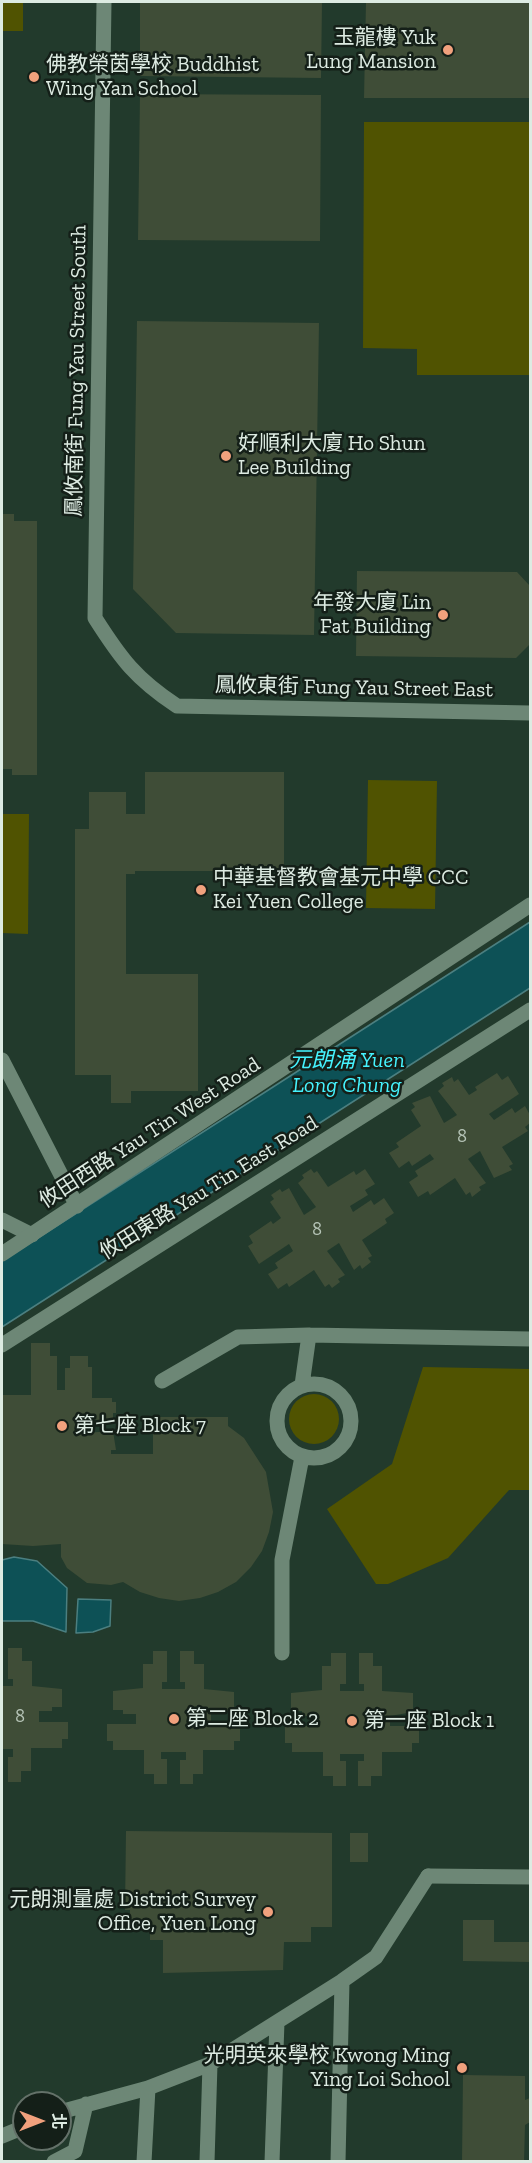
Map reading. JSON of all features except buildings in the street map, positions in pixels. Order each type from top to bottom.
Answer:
[{"type":"street","name":"鳳攸南街 Fung Yau Street South","points":[[104,2],[95,618],[123,663],[149,688],[177,706]]},
{"type":"street","name":"鳳攸東街 Fung Yau Street East","points":[[177,706],[531,713]]},
{"type":"street","name":"攸田西路 Yau Tin West Road","points":[[2,1254],[531,905]]},
{"type":"street","name":"攸田東路 Yau Tin East Road","points":[[2,1345],[531,1010]]},
{"type":"street","points":[[2,1060],[77,1206]]},
{"type":"street","points":[[2,1220],[32,1235]]},
{"type":"street","points":[[162,1382],[238,1337],[309,1335],[531,1339]]},
{"type":"street","points":[[302,1385],[309,1335]]},
{"type":"street","points":[[314,1383],[327,1385],[342,1397],[351,1414],[351,1427],[346,1440],[338,1450],[327,1456],[314,1459],[302,1457],[283,1443],[276,1421],[283,1399],[302,1385],[314,1383]]},
{"type":"street","points":[[282,1653],[282,1560],[302,1457]]},
{"type":"street","points":[[72,2108],[148,2088],[210,2064],[342,1981],[376,1957],[428,1876],[531,1877]]},
{"type":"street","points":[[338,2162],[342,1981]]},
{"type":"street","points":[[272,2162],[277,2022]]},
{"type":"street","points":[[207,2162],[210,2064]]},
{"type":"street","points":[[144,2162],[148,2088]]},
{"type":"street","points":[[54,2162],[74,2156],[86,2104]]},
{"type":"shaded area","points":[[2,2],[23,2],[23,31],[2,31]]},
{"type":"shaded area","points":[[364,122],[530,122],[530,375],[417,375],[417,349],[363,348]]},
{"type":"shaded area","points":[[368,780],[437,781],[435,909],[366,908]]},
{"type":"shaded area","points":[[2,814],[29,814],[28,934],[2,933]]},
{"type":"shaded area","points":[[423,1367],[530,1369],[530,1490],[509,1490],[448,1558],[388,1584],[376,1584],[327,1509],[392,1464]]},
{"type":"shaded area","points":[[309,1394],[319,1394],[332,1401],[339,1414],[339,1424],[332,1437],[319,1444],[309,1444],[300,1440],[293,1433],[289,1424],[289,1414],[293,1405],[300,1398]]},
{"type":"water","name":"元朗涌 Yuen Long Chung","points":[[530,922],[530,988],[2,1327],[2,1261]]},
{"type":"water","points":[[14,1557],[37,1561],[67,1588],[66,1632],[33,1621],[2,1621],[2,1560]]},
{"type":"water","points":[[78,1599],[111,1600],[110,1626],[93,1632],[76,1633]]},
{"type":"place","name":"玉龍樓 Yuk Lung Mansion","points":[[448,50]]},
{"type":"place","name":"佛教榮茵學校 Buddhist Wing Yan School","points":[[34,77]]},
{"type":"place","name":"好順利大廈 Ho Shun Lee Building","points":[[226,456]]},
{"type":"place","name":"年發大廈 Lin Fat Building","points":[[443,615]]},
{"type":"place","name":"中華基督教會基元中學 CCC Kei Yuen College","points":[[201,890]]},
{"type":"place","name":"第七座 Block 7","points":[[62,1426]]},
{"type":"place","name":"第二座 Block 2","points":[[174,1719]]},
{"type":"place","name":"第一座 Block 1","points":[[352,1721]]},
{"type":"place","name":"元朗測量處 District Survey Office, Yuen Long","points":[[268,1912]]},
{"type":"place","name":"光明英來學校 Kwong Ming Ying Loi School","points":[[462,2068]]}]
